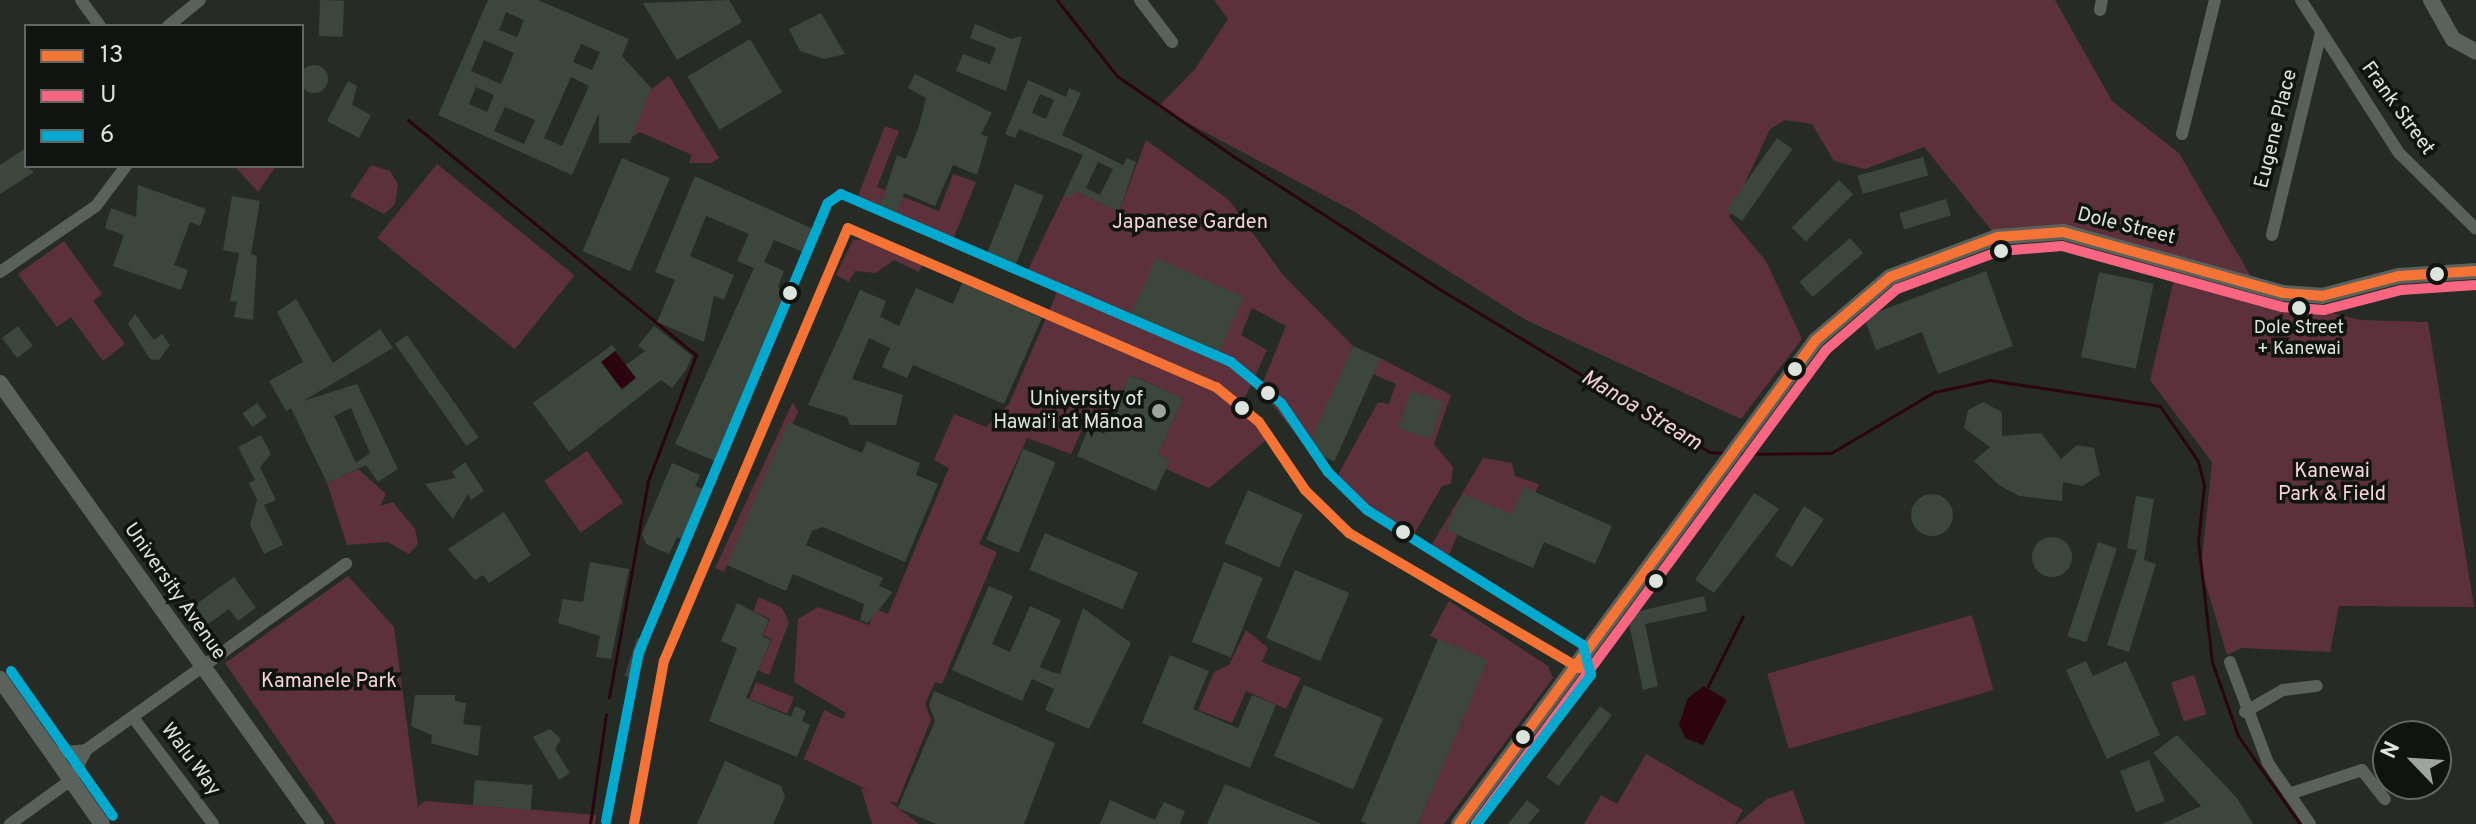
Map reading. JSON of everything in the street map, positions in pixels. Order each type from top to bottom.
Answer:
[{"type":"street","points":[[81,0],[99,24]]},
{"type":"street","points":[[170,24],[200,0]]},
{"type":"street","points":[[1140,0],[1172,42]]},
{"type":"street","points":[[2182,134],[2215,0]]},
{"type":"street","name":"Frank Street","points":[[2301,0],[2399,153],[2476,229]]},
{"type":"street","points":[[2431,0],[2453,39],[2476,52]]},
{"type":"street","name":"Eugene Place","points":[[2272,235],[2321,33]]},
{"type":"street","points":[[0,272],[96,206],[124,168]]},
{"type":"street","name":"Dole Street","points":[[1459,824],[1758,416],[1852,303],[1928,258],[1997,237],[2063,232],[2283,293],[2322,296],[2424,272],[2476,271]]},
{"type":"street","name":"University Avenue","points":[[0,383],[316,824]]},
{"type":"street","points":[[54,753],[86,750],[135,720],[346,564]]},
{"type":"street","points":[[2230,662],[2245,712],[2289,794],[2310,824]]},
{"type":"street","points":[[0,679],[102,824]]},
{"type":"street","points":[[2245,712],[2283,690],[2317,686]]},
{"type":"street","name":"Walu Way","points":[[135,720],[213,824]]},
{"type":"street","points":[[10,824],[71,780],[86,750]]},
{"type":"street","points":[[2289,794],[2362,770],[2372,783]]},
{"type":"green space","points":[[1214,0],[2055,0],[2112,101],[2179,153],[2250,275],[2222,278],[2109,242],[1997,237],[1924,147],[1865,169],[1834,161],[1812,124],[1785,120],[1770,129],[1729,217],[1766,261],[1802,339],[1741,419],[1526,320],[1355,212],[1158,107],[1195,69],[1228,19]]},
{"type":"green space","points":[[669,76],[719,158],[711,163],[689,163],[692,155],[640,132],[632,137],[646,93]]},
{"type":"green space","points":[[885,126],[899,131],[877,187],[939,211],[953,174],[976,182],[952,242],[855,204]]},
{"type":"green space","name":"Japanese Garden","points":[[1146,140],[1229,200],[1283,275],[1353,346],[1309,450],[1260,389],[1286,326],[1252,308],[1241,335],[1267,350],[1241,406],[1266,440],[1209,488],[1166,469],[1170,460],[1158,455],[1183,398],[1131,375],[1103,427],[1086,421],[1071,454],[1027,438],[979,544],[997,552],[942,684],[935,682],[925,704],[931,720],[897,803],[889,801],[919,824],[872,824],[861,788],[868,790],[804,759],[824,710],[843,719],[846,713],[794,682],[798,619],[818,607],[869,625],[876,609],[888,614],[949,468],[934,460],[954,414],[986,427],[1009,404],[1059,288],[1026,274],[1064,195],[1075,191],[1119,212]]},
{"type":"green space","points":[[437,164],[575,275],[515,349],[377,238]]},
{"type":"green space","points":[[371,165],[390,171],[398,184],[395,204],[384,214],[350,196]]},
{"type":"green space","points":[[236,168],[275,168],[258,192]]},
{"type":"green space","points":[[868,239],[923,263],[919,272],[894,260],[876,273],[855,271],[849,282],[836,275],[853,240]]},
{"type":"green space","points":[[64,241],[102,294],[93,301],[125,344],[103,361],[71,317],[57,327],[18,274]]},
{"type":"green space","name":"Kanewai Park & Field","points":[[2175,275],[2360,320],[2428,322],[2474,607],[2339,606],[2330,652],[2241,648],[2227,655],[2201,568],[2212,462],[2150,380]]},
{"type":"green space","points":[[1380,358],[1451,395],[1434,444],[1453,467],[1451,484],[1442,486],[1414,534],[1379,518],[1334,482],[1378,402],[1389,404],[1396,384],[1373,374]]},
{"type":"green space","points":[[793,402],[798,412],[724,572],[715,568]]},
{"type":"green space","points":[[587,451],[623,503],[581,532],[544,481]]},
{"type":"green space","points":[[1483,458],[1512,463],[1515,476],[1539,484],[1522,523],[1470,505],[1449,555],[1431,546]]},
{"type":"green space","points":[[358,469],[386,494],[380,506],[393,502],[415,529],[418,544],[409,554],[387,542],[347,545],[327,483]]},
{"type":"green space","name":"Kamanele Park","points":[[348,576],[394,627],[418,807],[425,801],[596,815],[595,824],[336,824],[225,663]]},
{"type":"green space","points":[[759,597],[782,608],[789,622],[769,675],[758,670],[772,639],[763,635],[770,619],[753,611]]},
{"type":"green space","points":[[1449,601],[1548,666],[1553,678],[1444,824],[1418,824],[1487,661],[1430,636]]},
{"type":"green space","points":[[1972,615],[1993,690],[1789,749],[1767,674]]},
{"type":"green space","points":[[1246,630],[1268,648],[1262,662],[1301,678],[1286,709],[1246,691],[1232,723],[1198,710],[1214,672],[1229,665]]},
{"type":"green space","points":[[2194,675],[2207,714],[2184,721],[2171,682]]},
{"type":"green space","points":[[756,682],[794,697],[787,714],[749,699]]},
{"type":"green space","points":[[1646,754],[1743,810],[1735,824],[1584,824],[1601,795],[1617,804]]},
{"type":"green space","points":[[1793,790],[1805,824],[1737,824],[1767,799]]},
{"type":"shaded area","points":[[615,351],[636,378],[622,389],[601,362]]},
{"type":"shaded area","points":[[1704,686],[1727,700],[1703,745],[1685,738],[1679,724],[1688,698]]},
{"type":"building","points":[[320,0],[344,1],[343,37],[319,36]]},
{"type":"building","points":[[488,0],[538,0],[629,39],[622,56],[651,88],[630,143],[599,143],[599,113],[572,175],[438,115]],"holes":[[[506,12],[524,20],[517,37],[499,30]],[[484,40],[514,53],[501,84],[471,71]],[[581,44],[600,52],[592,70],[573,62]],[[571,77],[589,86],[562,146],[544,138]],[[476,87],[494,95],[487,112],[469,104]],[[505,107],[535,120],[524,144],[494,131]]]},
{"type":"building","points":[[729,0],[742,22],[677,60],[643,3]]},
{"type":"building","points":[[821,13],[845,54],[824,59],[800,51],[789,29]]},
{"type":"building","points":[[975,24],[1011,39],[1022,36],[1006,91],[956,71],[963,54],[990,64],[996,48],[970,38]]},
{"type":"building","points":[[750,39],[782,92],[719,130],[687,77]]},
{"type":"building","points":[[319,66],[327,74],[324,89],[314,93],[304,89],[304,69]]},
{"type":"building","points":[[915,74],[992,113],[981,134],[988,137],[977,175],[953,165],[935,206],[904,193],[895,216],[879,210],[897,155],[906,159],[919,126],[926,98],[908,88]]},
{"type":"building","points":[[1028,80],[1066,97],[1069,88],[1081,93],[1062,135],[1123,165],[1127,158],[1136,162],[1119,212],[1075,191],[1071,198],[1064,195],[1083,155],[1019,129],[1015,138],[1005,134]],"holes":[[[1040,94],[1054,100],[1046,119],[1032,113]],[[1098,162],[1113,169],[1100,195],[1086,188]]]},
{"type":"building","points":[[348,81],[357,86],[352,105],[371,115],[359,138],[327,121]]},
{"type":"building","points":[[1777,138],[1793,149],[1742,221],[1727,210]]},
{"type":"building","points":[[24,149],[24,168],[34,172],[0,194],[0,165]]},
{"type":"building","points":[[1923,157],[1928,175],[1863,194],[1858,176]]},
{"type":"building","points":[[622,158],[670,178],[630,271],[583,251]]},
{"type":"building","points":[[695,176],[820,232],[811,255],[774,240],[764,262],[784,271],[778,287],[785,290],[717,462],[675,444],[754,268],[737,261],[749,234],[706,216],[690,256],[734,275],[724,300],[714,296],[704,342],[657,322],[675,280],[655,272]]},
{"type":"building","points":[[1839,180],[1853,194],[1806,242],[1792,227]]},
{"type":"building","points":[[1015,184],[1044,196],[1015,268],[986,256]]},
{"type":"building","points":[[138,185],[206,209],[200,226],[190,222],[174,265],[188,270],[181,290],[113,266],[124,235],[105,228],[111,208],[136,217]]},
{"type":"building","points":[[232,196],[260,201],[251,254],[257,256],[253,320],[234,317],[237,302],[230,301],[239,253],[223,250]]},
{"type":"building","points":[[1946,199],[1951,215],[1904,230],[1899,213]]},
{"type":"building","points":[[1850,238],[1863,253],[1813,297],[1799,282]]},
{"type":"building","points":[[1156,258],[1244,297],[1218,355],[1130,316]]},
{"type":"building","points":[[1986,271],[2013,346],[1938,374],[1922,332],[1876,350],[1864,317]]},
{"type":"building","points":[[2099,272],[2154,284],[2136,369],[2081,357]]},
{"type":"building","points":[[962,283],[1042,318],[1004,404],[913,365],[907,378],[882,367],[890,348],[869,338],[852,379],[903,395],[896,425],[850,425],[847,417],[808,405],[860,290],[886,301],[880,317],[899,326],[916,288],[953,304]]},
{"type":"building","points":[[296,299],[333,363],[380,329],[393,348],[303,401],[357,384],[398,469],[378,482],[366,465],[327,483],[291,408],[286,411],[269,381],[303,362],[277,312]],"holes":[[[351,408],[370,453],[356,463],[334,416]]]},
{"type":"building","points":[[135,314],[154,340],[162,334],[170,345],[159,360],[150,359],[128,324]]},
{"type":"building","points":[[18,326],[33,346],[17,358],[2,338]]},
{"type":"building","points":[[654,326],[692,356],[686,370],[672,388],[661,380],[569,452],[533,403],[612,345],[616,350],[601,362],[622,390],[636,378],[626,365],[645,351],[638,346]]},
{"type":"building","points":[[407,335],[479,437],[466,446],[395,344]]},
{"type":"building","points":[[1353,346],[1380,358],[1334,461],[1307,449]]},
{"type":"building","points":[[1130,375],[1183,398],[1158,455],[1170,460],[1156,491],[1077,456],[1089,427],[1104,434]]},
{"type":"building","points":[[1411,391],[1443,402],[1430,439],[1398,428]]},
{"type":"building","points":[[1983,402],[2002,412],[2002,436],[2041,433],[2061,459],[2077,445],[2094,448],[2100,475],[2082,486],[2063,482],[2062,501],[2019,496],[1999,485],[1974,461],[1990,447],[1964,428],[1968,410]]},
{"type":"building","points":[[257,403],[267,417],[252,427],[242,414]]},
{"type":"building","points":[[788,422],[862,453],[867,441],[920,463],[916,475],[938,484],[905,562],[823,527],[812,531],[806,545],[883,578],[879,586],[893,592],[868,623],[860,620],[864,604],[793,574],[786,591],[727,565]]},
{"type":"building","points":[[261,435],[271,454],[260,467],[276,500],[264,505],[283,545],[264,554],[250,525],[257,500],[249,483],[255,480],[238,447]]},
{"type":"building","points":[[1023,449],[1055,462],[1019,553],[986,540]]},
{"type":"building","points":[[465,462],[484,491],[471,500],[468,494],[453,519],[425,484],[456,478],[452,472]]},
{"type":"building","points":[[672,463],[700,475],[695,486],[706,490],[684,540],[677,537],[669,554],[646,544],[642,534]]},
{"type":"building","points":[[1524,487],[1612,526],[1595,564],[1544,542],[1533,568],[1446,530],[1463,494],[1512,514]]},
{"type":"building","points":[[1248,490],[1303,514],[1279,567],[1224,543]]},
{"type":"building","points":[[1754,493],[1779,509],[1714,593],[1695,580]]},
{"type":"building","points":[[1932,494],[1947,500],[1953,515],[1947,530],[1932,536],[1917,530],[1911,515],[1917,500]]},
{"type":"building","points":[[2136,496],[2154,499],[2144,560],[2156,564],[2129,652],[2107,645],[2137,550],[2127,548]]},
{"type":"building","points":[[1804,506],[1824,519],[1792,567],[1775,556]]},
{"type":"building","points":[[504,512],[531,555],[489,583],[483,575],[475,580],[448,549]]},
{"type":"building","points":[[1045,533],[1138,572],[1122,609],[1029,570]]},
{"type":"building","points":[[2052,537],[2066,543],[2072,557],[2066,571],[2052,577],[2038,571],[2032,557],[2038,543]]},
{"type":"building","points":[[2098,542],[2117,548],[2086,642],[2067,636]]},
{"type":"building","points":[[590,562],[629,569],[611,659],[596,657],[600,636],[558,623],[563,599],[583,602]]},
{"type":"building","points":[[1224,562],[1263,578],[1231,657],[1192,642]]},
{"type":"building","points":[[1295,570],[1349,593],[1320,661],[1266,638]]},
{"type":"building","points":[[234,577],[256,608],[238,621],[229,609],[208,624],[195,605]]},
{"type":"building","points":[[989,586],[1013,596],[992,644],[1010,652],[1030,606],[1061,620],[1040,667],[1052,672],[1060,674],[1083,608],[1131,643],[1089,729],[1045,710],[1054,689],[1032,679],[1022,701],[952,670]]},
{"type":"building","points":[[1704,596],[1707,611],[1645,624],[1658,686],[1643,690],[1627,614]]},
{"type":"building","points":[[737,603],[769,620],[762,636],[771,640],[746,698],[791,717],[795,706],[806,711],[802,721],[810,725],[797,757],[709,721],[737,648],[721,641]]},
{"type":"building","points":[[637,638],[649,642],[637,680],[625,676]]},
{"type":"building","points":[[1438,639],[1488,660],[1418,824],[1367,824],[1361,821]]},
{"type":"building","points":[[1170,655],[1209,671],[1193,709],[1238,728],[1252,695],[1276,705],[1250,768],[1142,723]]},
{"type":"building","points":[[2086,661],[2093,676],[2126,661],[2160,735],[2107,759],[2066,670]]},
{"type":"building","points":[[1304,685],[1383,719],[1353,789],[1274,756]]},
{"type":"building","points":[[934,691],[1055,743],[1024,824],[936,824],[898,808],[935,721],[929,705]]},
{"type":"building","points":[[415,695],[455,695],[455,701],[466,703],[463,724],[481,726],[478,756],[431,743],[432,735],[411,726]]},
{"type":"building","points":[[1600,706],[1612,715],[1558,786],[1546,777]]},
{"type":"building","points":[[550,729],[561,739],[555,749],[570,773],[559,780],[533,737]]},
{"type":"building","points":[[2177,735],[2237,798],[2253,824],[2162,824],[2201,806],[2153,753]]},
{"type":"building","points":[[2149,760],[2165,801],[2136,812],[2120,771]]},
{"type":"building","points":[[725,761],[781,786],[785,797],[773,824],[697,824]]},
{"type":"building","points":[[475,780],[533,785],[531,810],[473,805]]},
{"type":"building","points":[[1225,784],[1322,824],[1207,824]]},
{"type":"building","points":[[1110,800],[1155,820],[1164,802],[1185,811],[1180,824],[1100,824]]},
{"type":"building","points":[[1527,800],[1540,810],[1528,824],[1508,824]]},
{"type":"waterway","name":"Manoa Stream","points":[[1057,0],[1117,76],[1233,156],[1436,287],[1709,452],[1725,453]]},
{"type":"waterway","points":[[408,120],[696,355],[648,481],[609,698]]},
{"type":"waterway","name":"Manoa Stream","points":[[1740,454],[1831,453],[1934,392],[1990,380],[2160,406],[2198,461],[2204,485],[2198,541],[2212,662],[2238,736],[2300,824]]},
{"type":"waterway","points":[[1708,686],[1743,616]]},
{"type":"waterway","points":[[590,824],[606,714]]},
{"type":"transit line","name":"6","points":[[606,821],[639,652],[828,203],[841,194],[1231,362],[1281,403],[1328,472],[1367,510],[1583,645],[1591,675],[1477,824]]},
{"type":"transit line","name":"13","points":[[634,824],[664,661],[848,228],[1216,387],[1259,422],[1305,490],[1349,533],[1579,668]]},
{"type":"transit line","name":"13","points":[[1459,824],[1816,340],[1890,277],[1997,237],[2063,232],[2283,293],[2322,296],[2399,276],[2476,271]]},
{"type":"transit line","name":"U","points":[[1476,824],[1826,350],[1897,289],[2000,251],[2062,246],[2282,307],[2324,310],[2401,290],[2476,285]]},
{"type":"transit line","name":"6","points":[[11,671],[113,816]]},
{"type":"place","name":"Dole Street + Kanewai","points":[[2299,308]]},
{"type":"place","name":"University of Hawaiʻi at Mānoa","points":[[1159,411]]}]
